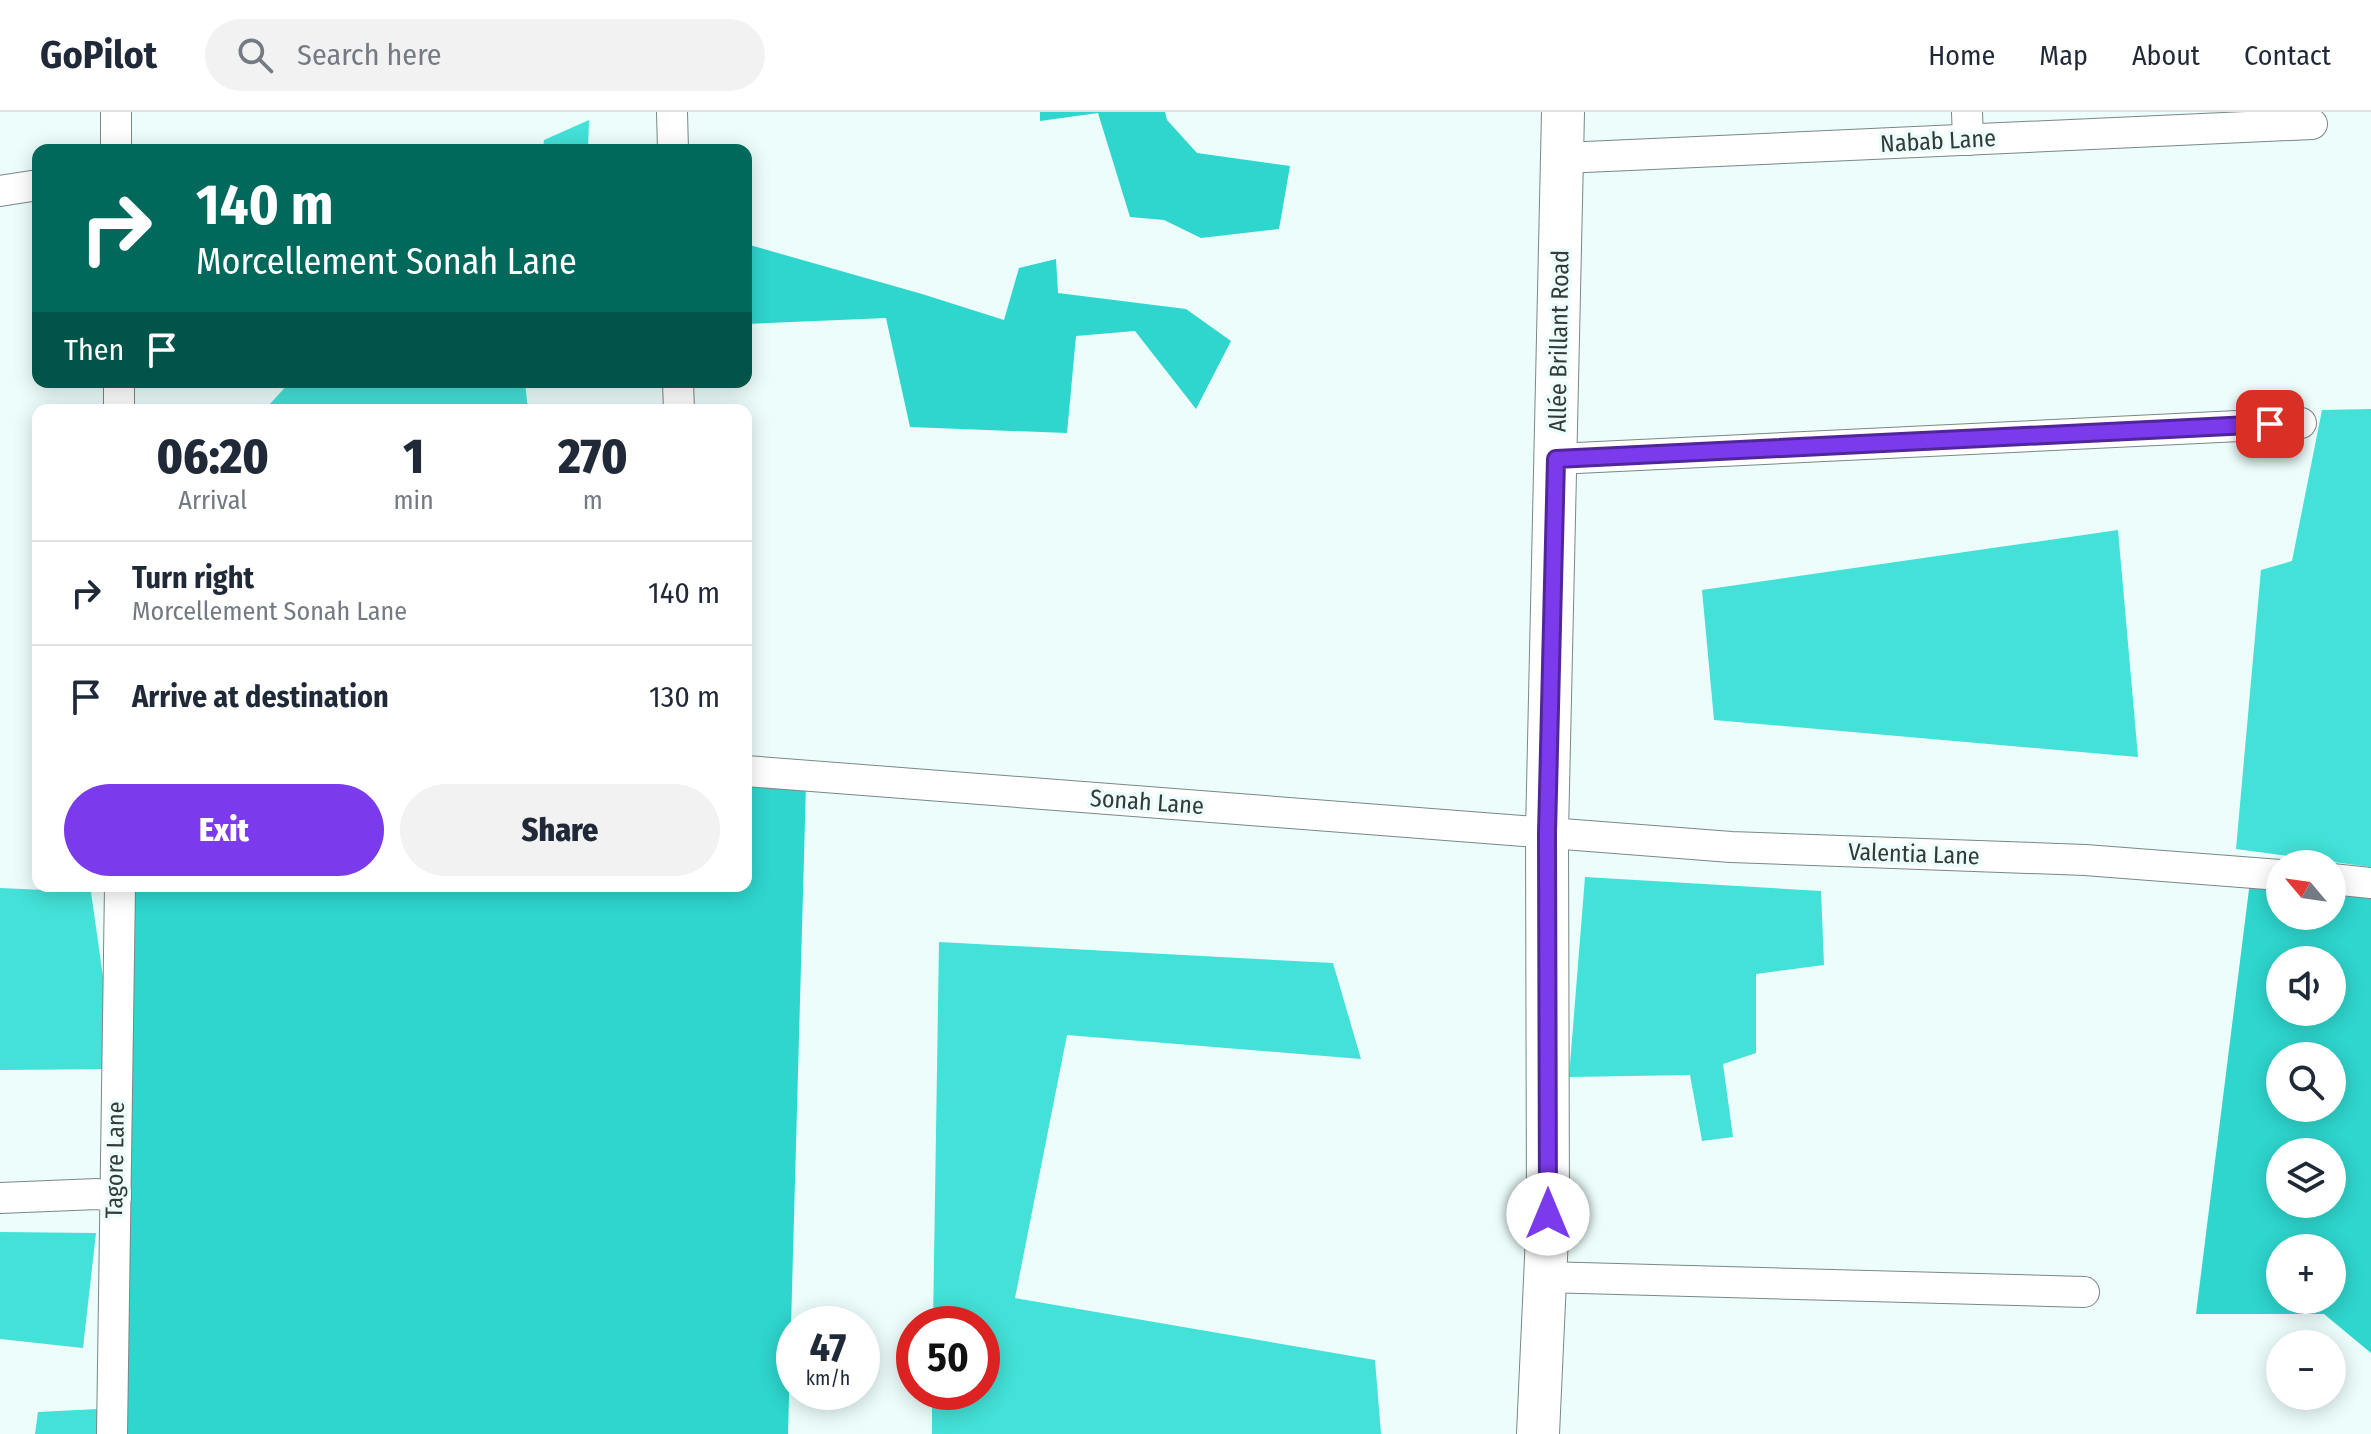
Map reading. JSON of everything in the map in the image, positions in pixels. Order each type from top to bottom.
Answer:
[{"type":"main road","name":"Allée Brillant Road","points":[[1538,1434],[1548,1214],[1557,833],[1556,459],[1563,112]]},
{"type":"street","points":[[116,112],[116,144]]},
{"type":"street","points":[[672,112],[673,144]]},
{"type":"street","name":"Nabab Lane","points":[[1563,158],[1968,126],[2312,124]]},
{"type":"street","points":[[0,191],[32,186]]},
{"type":"street","points":[[1556,459],[2301,423]]},
{"type":"street","name":"Sonah Lane","points":[[752,771],[1557,833]]},
{"type":"street","name":"Valentia Lane","points":[[1557,833],[1731,847],[2085,860],[2266,874]]},
{"type":"street","points":[[2346,880],[2371,883]]},
{"type":"street","name":"Tagore Lane","points":[[112,1434],[120,892]]},
{"type":"street","points":[[0,1198],[97,1194],[116,1197]]},
{"type":"street","points":[[1545,1277],[2084,1292]]},
{"type":"shaded area","points":[[1040,112],[1165,112],[1167,120],[1197,153],[1290,166],[1279,229],[1201,238],[1164,220],[1130,217],[1098,113],[1040,121]]},
{"type":"shaded area","points":[[589,120],[588,144],[544,144],[544,140]]},
{"type":"shaded area","points":[[752,246],[1004,320],[1019,268],[1056,259],[1058,293],[1186,309],[1231,341],[1196,409],[1135,331],[1076,336],[1067,433],[910,427],[886,318],[752,324]]},
{"type":"shaded area","points":[[285,388],[526,388],[527,404],[270,404]]},
{"type":"shaded area","points":[[2371,409],[2371,867],[2346,864],[2346,850],[2266,850],[2266,853],[2236,849],[2261,570],[2292,561],[2322,410]]},
{"type":"shaded area","points":[[2118,530],[2138,757],[1714,720],[1702,590]]},
{"type":"shaded area","points":[[752,776],[806,784],[792,1306],[776,1306],[776,1410],[789,1410],[788,1434],[113,1434],[120,892],[752,892]]},
{"type":"shaded area","points":[[2251,873],[2266,874],[2266,930],[2346,930],[2346,880],[2371,882],[2371,1353],[2324,1314],[2346,1314],[2346,1234],[2266,1234],[2266,1314],[2196,1314]]},
{"type":"shaded area","points":[[1585,877],[1821,891],[1824,965],[1756,974],[1756,1053],[1723,1064],[1733,1137],[1702,1141],[1690,1075],[1569,1077]]},
{"type":"shaded area","points":[[0,888],[32,889],[32,892],[91,892],[116,1069],[0,1070]]},
{"type":"shaded area","points":[[939,942],[1333,963],[1361,1059],[1067,1035],[1015,1298],[1375,1360],[1381,1434],[932,1434],[932,1410],[1000,1410],[1000,1306],[933,1306]]},
{"type":"shaded area","points":[[0,1232],[96,1233],[83,1348],[0,1339]]},
{"type":"shaded area","points":[[97,1409],[97,1434],[35,1434],[38,1412]]},
{"type":"route","points":[[1548,1214],[1547,833],[1556,459],[2270,424]]}]
